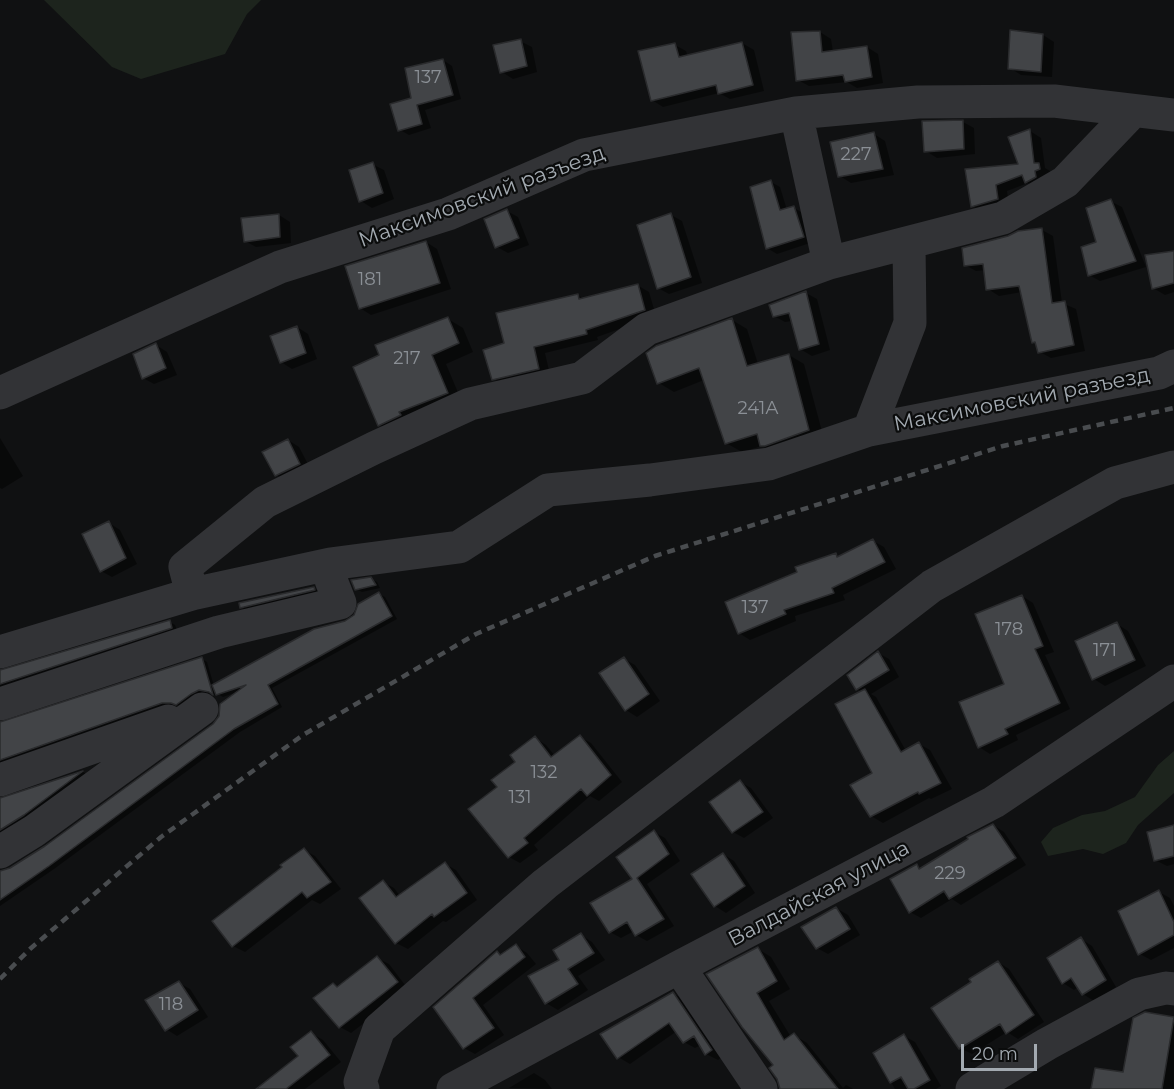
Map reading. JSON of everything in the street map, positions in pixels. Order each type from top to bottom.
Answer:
[{"type":"street","name":"Максимовский разъезд","points":[[0,393],[280,267],[448,214],[584,155],[796,113],[918,102],[1054,101],[1174,115]]},
{"type":"street","points":[[192,594],[185,567],[265,502],[470,404],[582,378],[647,329],[829,263],[1004,218],[1065,182],[1133,111]]},
{"type":"street","points":[[796,113],[829,263]]},
{"type":"street","name":"Максимовский разъезд","points":[[869,430],[910,323],[909,244]]},
{"type":"street","name":"Максимовский разъезд","points":[[0,652],[192,594],[330,564],[459,547],[548,490],[650,480],[768,464],[869,430],[1159,372],[1174,366]]},
{"type":"street","points":[[363,1089],[360,1082],[379,1029],[545,884],[932,586],[1115,483],[1174,467]]},
{"type":"street","points":[[0,704],[219,632],[340,603],[331,580]]},
{"type":"street","name":"Валдайская улица","points":[[453,1089],[994,802],[1174,681]]},
{"type":"street","points":[[0,780],[202,709],[34,831],[0,852]]},
{"type":"street","points":[[680,967],[761,1089]]},
{"type":"street","points":[[972,1089],[1047,1044],[1139,994],[1166,988],[1174,990]]},
{"type":"shaded area","points":[[44,0],[261,0],[247,14],[225,54],[141,79],[112,67]]},
{"type":"shaded area","points":[[1174,751],[1174,793],[1138,825],[1126,843],[1103,854],[1083,849],[1048,856],[1041,842],[1053,828],[1082,815],[1105,811],[1135,797],[1158,765]]},
{"type":"building","points":[[1010,30],[1043,34],[1041,72],[1008,69]]},
{"type":"building","points":[[820,31],[822,52],[867,46],[872,77],[845,82],[843,75],[796,81],[791,32]]},
{"type":"building","points":[[521,39],[527,66],[500,73],[493,45]]},
{"type":"building","points":[[742,42],[753,85],[718,94],[716,85],[651,101],[638,51],[675,43],[679,57]]},
{"type":"building","points":[[443,59],[453,95],[417,105],[422,124],[398,131],[390,104],[411,98],[405,68]]},
{"type":"building","points":[[963,120],[964,149],[924,152],[922,121]]},
{"type":"building","points":[[1030,129],[1034,163],[1039,163],[1040,169],[1035,171],[1036,177],[1025,183],[1022,175],[996,185],[998,199],[971,207],[965,169],[1018,164],[1008,137]]},
{"type":"building","points":[[874,132],[883,169],[838,177],[830,142]]},
{"type":"building","points":[[373,162],[383,193],[359,202],[349,170]]},
{"type":"building","points":[[771,180],[780,210],[794,206],[804,237],[766,249],[750,187]]},
{"type":"building","points":[[1111,199],[1136,261],[1088,276],[1081,247],[1096,242],[1086,208]]},
{"type":"building","points":[[507,209],[519,238],[495,248],[484,219]]},
{"type":"building","points":[[671,213],[691,277],[657,289],[637,225]]},
{"type":"building","points":[[279,214],[280,237],[244,242],[241,218]]},
{"type":"building","points":[[1042,228],[1052,303],[1065,301],[1074,345],[1038,353],[1035,342],[1032,343],[1019,286],[986,290],[983,264],[964,266],[962,248],[1008,236],[1018,231]]},
{"type":"building","points":[[426,241],[440,283],[359,309],[345,266]]},
{"type":"building","points":[[1174,251],[1174,283],[1152,289],[1145,255]]},
{"type":"building","points":[[638,284],[645,310],[586,330],[587,334],[534,347],[539,369],[492,380],[483,350],[504,343],[496,313],[578,294],[579,299]]},
{"type":"building","points":[[806,291],[819,344],[799,350],[789,313],[773,317],[769,305]]},
{"type":"building","points":[[448,317],[459,343],[432,355],[448,393],[399,412],[401,415],[378,426],[353,367],[379,355],[375,345]]},
{"type":"building","points":[[732,318],[747,366],[789,354],[809,430],[765,446],[760,446],[757,434],[725,444],[699,368],[657,384],[646,353],[656,346]]},
{"type":"building","points":[[297,326],[306,353],[280,363],[270,336]]},
{"type":"building","points":[[156,343],[166,368],[142,379],[133,354]]},
{"type":"building","points":[[288,439],[300,464],[275,476],[262,452]]},
{"type":"building","points":[[109,521],[126,558],[100,572],[82,534]]},
{"type":"building","points":[[873,539],[885,562],[832,588],[834,593],[784,610],[786,614],[738,634],[725,602],[797,572],[795,567],[836,553],[837,557]]},
{"type":"building","points":[[371,577],[376,585],[355,590],[351,580]]},
{"type":"building","points":[[314,587],[315,590],[240,608],[239,603]]},
{"type":"building","points":[[379,592],[392,616],[268,685],[278,704],[234,729],[0,900],[0,871],[10,868],[45,846],[213,724],[219,716],[220,704],[246,685],[216,695],[212,685],[314,629],[345,621],[354,615],[358,604]]},
{"type":"building","points":[[1022,595],[1043,646],[1035,649],[1060,703],[1005,729],[1008,734],[978,748],[959,702],[1004,684],[975,614]]},
{"type":"building","points":[[170,620],[172,628],[0,684],[0,670]]},
{"type":"building","points":[[1117,622],[1135,660],[1092,680],[1075,641]]},
{"type":"building","points":[[878,651],[889,670],[856,690],[847,675]]},
{"type":"building","points":[[202,657],[213,695],[199,690],[176,705],[162,703],[0,760],[0,722]]},
{"type":"building","points":[[624,657],[649,694],[625,711],[599,673]]},
{"type":"building","points":[[865,689],[901,752],[919,742],[941,783],[919,794],[918,792],[870,817],[850,785],[872,773],[835,704]]},
{"type":"building","points":[[580,735],[611,775],[587,796],[581,789],[524,838],[528,843],[508,858],[468,809],[497,787],[491,780],[515,762],[510,755],[535,736],[551,757]]},
{"type":"building","points":[[83,771],[24,815],[0,830],[0,798]]},
{"type":"building","points":[[740,780],[763,812],[732,833],[709,802]]},
{"type":"building","points":[[993,824],[1016,858],[949,899],[944,891],[909,913],[890,879],[917,864],[919,869],[968,839],[967,837]]},
{"type":"building","points":[[1174,825],[1174,856],[1154,861],[1147,832]]},
{"type":"building","points":[[654,830],[669,854],[637,878],[664,919],[635,936],[627,922],[609,933],[590,903],[632,879],[616,857]]},
{"type":"building","points":[[304,848],[331,882],[307,898],[302,892],[232,947],[212,921]]},
{"type":"building","points":[[723,853],[745,886],[714,907],[691,874]]},
{"type":"building","points":[[445,862],[467,893],[434,917],[432,914],[395,944],[359,898],[383,880],[396,897]]},
{"type":"building","points":[[1159,890],[1174,922],[1174,935],[1138,955],[1118,911]]},
{"type":"building","points":[[836,907],[850,929],[816,949],[801,927]]},
{"type":"building","points":[[581,933],[594,953],[568,969],[578,984],[545,1004],[528,976],[559,960],[553,950]]},
{"type":"building","points":[[1081,937],[1106,980],[1082,995],[1071,978],[1062,984],[1047,958]]},
{"type":"building","points":[[516,944],[525,957],[473,998],[494,1028],[463,1049],[433,1007],[497,951],[500,955]]},
{"type":"building","points":[[758,947],[777,981],[757,993],[784,1040],[794,1033],[838,1089],[780,1089],[777,1079],[769,1068],[773,1065],[742,1027],[706,974]]},
{"type":"building","points":[[377,956],[398,982],[339,1028],[313,998],[333,983],[337,987]]},
{"type":"building","points":[[998,961],[1034,1015],[1006,1034],[1000,1024],[959,1049],[931,1008],[971,982],[969,979]]},
{"type":"building","points":[[179,981],[198,1010],[165,1031],[145,1000]]},
{"type":"building","points":[[673,992],[712,1050],[705,1055],[694,1036],[683,1043],[669,1023],[617,1059],[600,1034]]},
{"type":"building","points":[[1145,1012],[1174,1017],[1162,1089],[1091,1089],[1095,1068],[1123,1072],[1133,1018]]},
{"type":"building","points":[[311,1031],[330,1055],[286,1089],[256,1089],[298,1056],[290,1047]]},
{"type":"building","points":[[904,1034],[930,1080],[914,1089],[908,1089],[901,1077],[890,1083],[873,1053]]},
{"type":"railway","points":[[0,979],[30,949],[161,837],[303,735],[476,634],[655,556],[1003,446],[1174,408]]}]
